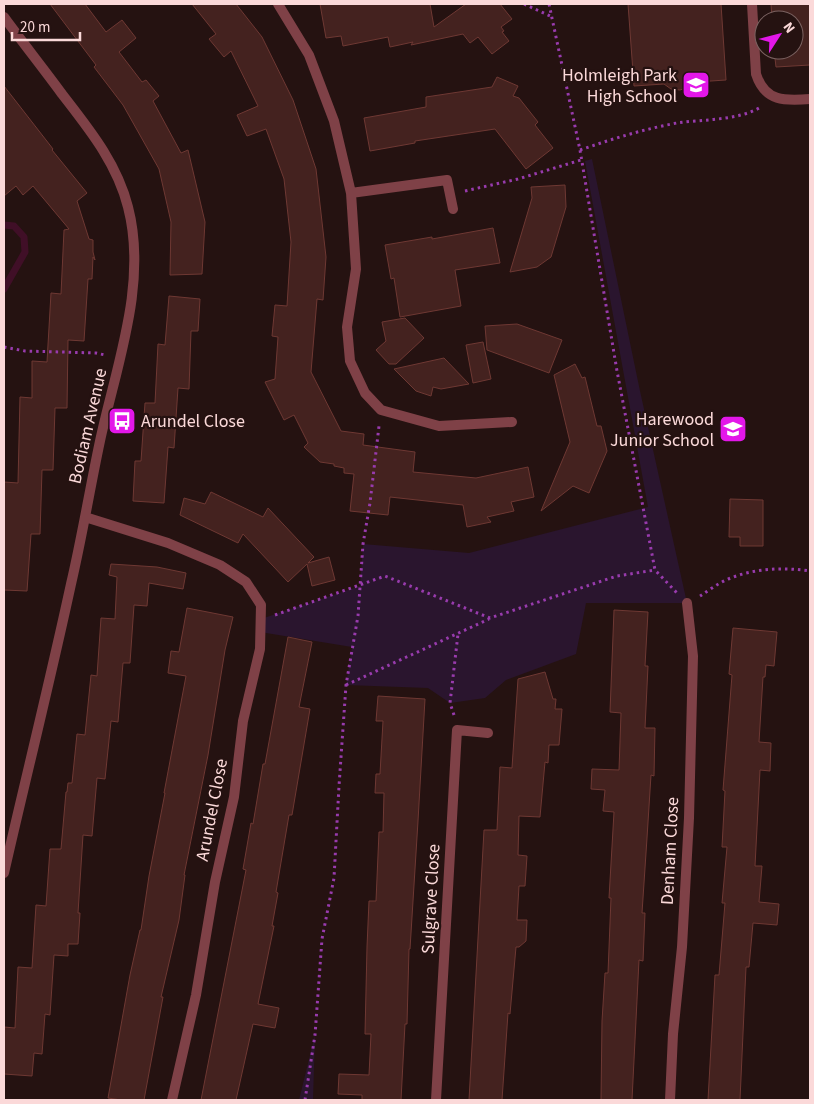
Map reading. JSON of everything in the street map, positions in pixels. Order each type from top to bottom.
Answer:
[{"type":"street","points":[[278,4],[309,55],[334,121],[351,193],[356,269],[347,327],[350,361],[365,393],[381,410],[439,426],[512,422]]},
{"type":"street","points":[[752,4],[756,74],[759,84],[776,98],[810,99]]},
{"type":"street","name":"Bodiam Avenue","points":[[4,17],[95,136],[115,170],[128,207],[134,259],[130,311],[102,432],[72,584],[4,873]]},
{"type":"street","points":[[351,193],[447,180],[453,209]]},
{"type":"street","name":"Arundel Close","points":[[85,517],[168,543],[220,565],[246,582],[261,604],[260,650],[243,721],[234,797],[215,882],[196,995],[172,1100]]},
{"type":"street","name":"Denham Close","points":[[670,1100],[673,1034],[682,947],[689,818],[693,656],[687,603]]},
{"type":"street","points":[[457,730],[488,733]]},
{"type":"street","name":"Sulgrave Close","points":[[436,1100],[457,730]]},
{"type":"path","points":[[524,4],[551,16]]},
{"type":"path","points":[[549,4],[580,150],[617,371],[655,570],[687,603],[727,580],[761,570],[787,568],[810,571]]},
{"type":"path","points":[[580,150],[623,135],[668,125],[749,114],[776,98]]},
{"type":"path","points":[[450,195],[518,179],[581,160]]},
{"type":"path","points":[[4,347],[25,351],[96,354],[120,358]]},
{"type":"path","points":[[305,1100],[315,1035],[322,939],[334,878],[346,685],[358,616],[363,544],[381,410]]},
{"type":"path","points":[[346,685],[490,618],[617,576],[655,570]]},
{"type":"path","points":[[260,619],[385,576],[490,618]]},
{"type":"path","points":[[457,730],[450,703],[458,634]]},
{"type":"shaded area","points":[[592,159],[640,391],[687,603],[586,603],[576,654],[506,680],[485,698],[450,703],[428,688],[346,685],[352,647],[260,632],[261,619],[360,586],[363,544],[469,553],[648,507],[585,161]]},
{"type":"shaded area","points":[[315,1035],[313,1100],[299,1100]]},
{"type":"building","points":[[50,4],[85,4],[106,32],[122,20],[136,38],[119,52],[142,82],[146,80],[159,96],[153,101],[181,153],[188,150],[205,222],[202,274],[170,275],[171,222],[159,169],[123,105],[94,67],[96,65]]},
{"type":"building","points":[[192,4],[236,4],[262,37],[293,100],[316,169],[326,257],[323,300],[317,299],[311,372],[341,431],[364,434],[363,445],[415,452],[413,472],[476,478],[528,467],[534,497],[511,502],[514,511],[487,517],[491,522],[467,527],[463,505],[390,497],[388,515],[350,511],[354,474],[344,473],[344,468],[334,466],[334,464],[320,462],[304,447],[308,443],[294,415],[284,420],[265,382],[275,379],[278,337],[272,336],[275,305],[287,306],[291,242],[284,179],[266,129],[247,136],[237,115],[258,106],[231,51],[224,57],[209,39],[216,34]]},
{"type":"building","points":[[320,4],[430,4],[434,27],[466,4],[500,4],[512,19],[501,27],[504,31],[502,32],[509,41],[492,54],[478,37],[470,43],[463,34],[411,45],[413,42],[390,47],[388,37],[343,46],[341,36],[326,38]]},
{"type":"building","points":[[628,4],[721,4],[726,80],[696,82],[680,90],[671,89],[664,84],[634,86]]},
{"type":"building","points":[[771,4],[810,4],[810,65],[776,67],[775,60],[804,60],[804,10],[771,10]]},
{"type":"building","points":[[497,77],[518,86],[513,96],[519,98],[538,122],[535,125],[553,148],[526,169],[495,129],[415,141],[415,143],[370,151],[364,118],[426,107],[426,97],[492,87]]},
{"type":"building","points":[[4,86],[87,193],[77,201],[89,239],[93,240],[95,260],[93,257],[92,279],[88,279],[84,341],[68,340],[67,408],[55,408],[53,470],[42,470],[40,534],[31,534],[27,591],[4,590],[4,482],[18,483],[20,397],[32,398],[32,361],[47,362],[51,293],[61,294],[64,230],[69,229],[33,186],[23,195],[16,186],[4,196]]},
{"type":"building","points":[[565,185],[566,207],[551,257],[537,267],[510,272],[532,198],[531,187]]},
{"type":"building","points":[[493,228],[500,263],[455,270],[461,306],[400,317],[394,278],[391,279],[385,245]]},
{"type":"building","points":[[169,296],[200,299],[198,331],[191,331],[189,389],[178,388],[174,448],[168,447],[164,503],[133,501],[135,461],[141,461],[145,403],[155,403],[158,344],[165,345]]},
{"type":"building","points":[[405,318],[424,338],[396,364],[389,364],[376,350],[386,341],[382,322]]},
{"type":"building","points":[[517,324],[562,340],[549,373],[487,350],[485,326]]},
{"type":"building","points":[[483,342],[491,379],[473,383],[466,345]]},
{"type":"building","points":[[444,358],[469,384],[441,389],[433,387],[431,396],[416,391],[394,369]]},
{"type":"building","points":[[575,364],[582,378],[585,377],[597,426],[601,426],[607,451],[589,493],[573,486],[541,511],[570,442],[554,375]]},
{"type":"building","points":[[211,492],[263,517],[268,508],[314,557],[308,563],[329,557],[335,580],[312,586],[307,564],[288,582],[243,534],[238,543],[180,515],[184,498],[205,504]]},
{"type":"building","points":[[730,499],[763,500],[763,546],[740,546],[740,537],[729,537]]},
{"type":"building","points":[[111,564],[157,567],[186,573],[183,589],[149,583],[147,606],[134,605],[130,663],[123,663],[118,722],[111,721],[105,779],[97,778],[92,836],[83,835],[78,944],[68,944],[68,956],[54,955],[50,1015],[45,1014],[42,1054],[34,1053],[32,1076],[4,1074],[4,1027],[15,1028],[18,967],[32,968],[36,905],[46,906],[50,849],[61,849],[66,792],[68,783],[72,783],[77,734],[85,735],[91,675],[97,676],[101,618],[115,619],[117,577],[109,575]]},
{"type":"building","points":[[187,608],[233,617],[225,650],[208,755],[184,875],[179,920],[161,997],[163,997],[144,1100],[121,1100],[108,1098],[130,975],[141,930],[149,876],[186,676],[168,673],[171,651],[179,652]]},
{"type":"building","points":[[614,610],[648,612],[645,666],[648,666],[645,728],[655,728],[654,776],[651,775],[642,913],[645,913],[643,961],[639,960],[632,1100],[601,1100],[602,1021],[605,973],[608,973],[611,898],[609,898],[614,812],[603,811],[605,790],[591,789],[592,769],[619,770],[621,713],[610,712]]},
{"type":"building","points":[[733,628],[777,632],[774,666],[766,665],[765,677],[763,677],[759,742],[771,743],[770,771],[760,770],[755,866],[762,866],[759,902],[779,904],[777,925],[753,923],[749,967],[746,967],[740,1100],[708,1100],[715,975],[719,975],[725,903],[722,903],[727,847],[722,847],[725,791],[723,790],[732,675],[729,674]]},
{"type":"building","points":[[288,637],[312,642],[299,707],[310,709],[292,815],[289,815],[276,892],[278,893],[272,926],[274,926],[258,1004],[279,1008],[275,1028],[253,1024],[236,1100],[201,1100],[246,870],[243,869],[251,823],[253,824]]},
{"type":"building","points":[[545,672],[553,699],[556,699],[555,709],[562,709],[559,745],[549,745],[548,763],[545,762],[540,817],[519,816],[518,855],[527,856],[525,886],[519,886],[517,920],[527,920],[526,941],[519,947],[516,947],[510,1014],[508,1013],[502,1100],[469,1100],[484,830],[497,830],[500,767],[512,768],[518,679]]},
{"type":"building","points":[[378,696],[425,699],[401,1100],[362,1100],[362,1095],[338,1094],[339,1074],[369,1075],[371,1034],[365,1034],[369,901],[376,901],[379,832],[383,832],[384,793],[375,793],[376,774],[380,774],[383,721],[376,721]]},
{"type":"waterway","points":[[4,225],[14,226],[24,237],[25,252],[4,289]]},
{"type":"place","name":"Holmleigh Park High School","points":[[696,85]]},
{"type":"place","name":"Arundel Close","points":[[122,421]]},
{"type":"place","name":"Harewood Junior School","points":[[733,429]]}]
